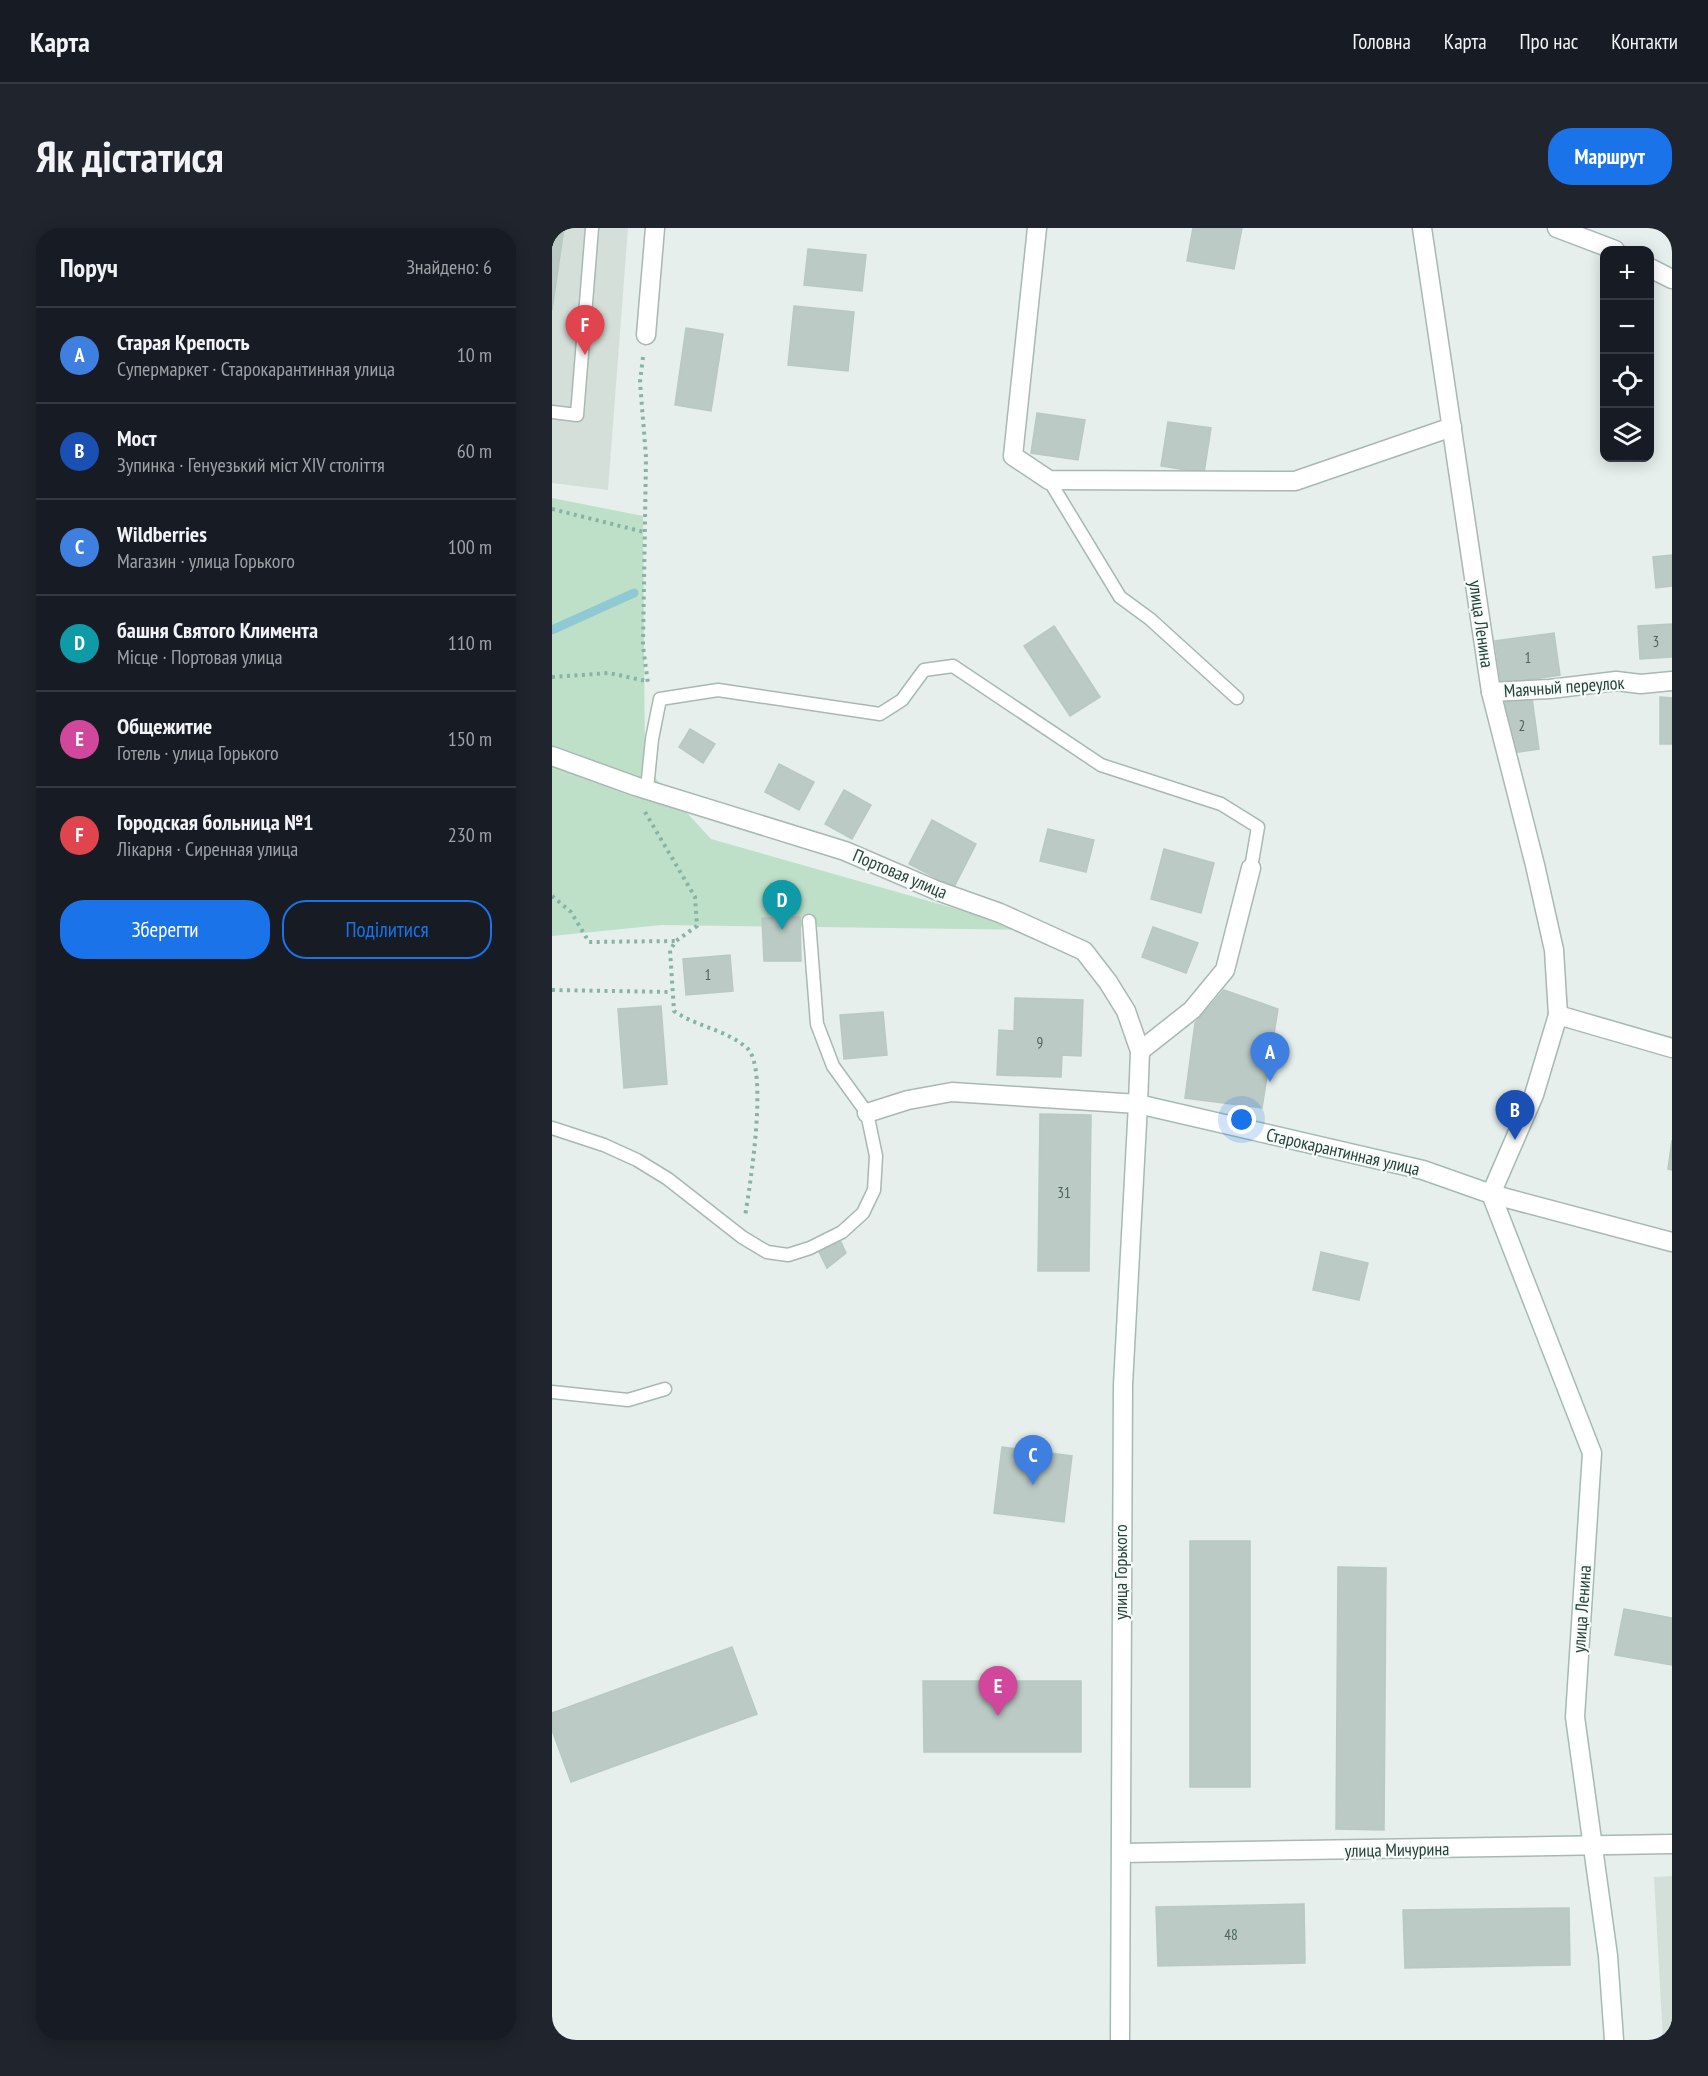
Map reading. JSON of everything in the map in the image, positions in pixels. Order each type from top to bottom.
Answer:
[{"type":"street","points":[[646,335],[655,228]]},
{"type":"street","points":[[1037,228],[1013,456],[1049,480],[1295,481],[1452,427]]},
{"type":"street","name":"улица Ленина","points":[[1422,228],[1491,692],[1554,950],[1558,1015]]},
{"type":"street","points":[[1557,228],[1604,246]]},
{"type":"street","points":[[1654,270],[1672,279]]},
{"type":"street","name":"Маячный переулок","points":[[1491,692],[1550,689],[1616,681],[1641,684],[1672,681]]},
{"type":"street","name":"Портовая улица","points":[[552,756],[641,787],[845,851],[938,891],[1000,913],[1084,951],[1126,1011],[1140,1051],[1138,1104]]},
{"type":"street","points":[[1140,1051],[1192,1010],[1225,970],[1251,868]]},
{"type":"street","points":[[1491,1194],[1534,1095],[1558,1015],[1670,1046]]},
{"type":"street","name":"Старокарантинная улица","points":[[867,1113],[908,1100],[952,1092],[1138,1104],[1423,1170],[1491,1194],[1672,1242]]},
{"type":"street","name":"улица Горького","points":[[1120,2040],[1123,1385],[1138,1104]]},
{"type":"street","name":"улица Ленина","points":[[1491,1194],[1592,1453],[1575,1717],[1608,1956],[1614,2040]]},
{"type":"street","name":"улица Мичурина","points":[[1122,1853],[1672,1844]]},
{"type":"lane","points":[[552,412],[577,415],[592,228]]},
{"type":"lane","points":[[1049,480],[1120,597],[1150,619],[1237,698]]},
{"type":"lane","points":[[641,787],[660,699],[718,690],[880,714],[902,700],[924,670],[953,666],[1101,765],[1221,804],[1258,827],[1251,868]]},
{"type":"lane","points":[[552,1128],[604,1145],[637,1160],[668,1179],[742,1237],[767,1252],[788,1255],[810,1248],[842,1232],[863,1213],[874,1190],[876,1156],[867,1113],[833,1066],[817,1024],[809,921]]},
{"type":"lane","points":[[552,1392],[628,1400],[665,1389]]},
{"type":"path","points":[[646,335],[640,382],[646,457],[643,646],[646,681],[660,699]]},
{"type":"path","points":[[552,509],[644,532]]},
{"type":"path","points":[[552,677],[609,673],[646,681]]},
{"type":"path","points":[[641,787],[648,820],[695,897],[697,926],[675,941],[670,950],[674,1011],[687,1020],[722,1031],[749,1050],[754,1069],[758,1104],[755,1150],[742,1237]]},
{"type":"path","points":[[552,896],[571,912],[589,942],[675,941]]},
{"type":"path","points":[[552,990],[672,992]]},
{"type":"shaded area","points":[[552,228],[628,228],[608,490],[552,483]]},
{"type":"shaded area","points":[[1672,1876],[1672,2040],[1663,2040],[1654,1877]]},
{"type":"green space","points":[[552,498],[643,516],[645,767],[711,839],[1030,930],[662,925],[552,936]]},
{"type":"building","points":[[552,228],[564,228],[552,310]]},
{"type":"building","points":[[1193,228],[1242,228],[1234,269],[1187,261]]},
{"type":"building","points":[[808,249],[866,255],[862,291],[804,285]]},
{"type":"building","points":[[794,306],[854,312],[848,371],[788,365]]},
{"type":"building","points":[[686,328],[723,334],[711,411],[675,405]]},
{"type":"building","points":[[1037,413],[1085,420],[1078,460],[1031,453]]},
{"type":"building","points":[[1168,422],[1211,428],[1204,473],[1161,466]]},
{"type":"building","points":[[1672,555],[1672,586],[1656,588],[1653,557]]},
{"type":"building","points":[[1672,624],[1672,657],[1640,659],[1638,626]]},
{"type":"building","points":[[1054,626],[1100,697],[1070,716],[1024,646]]},
{"type":"building","points":[[1554,633],[1560,675],[1501,684],[1495,641]]},
{"type":"building","points":[[1660,697],[1672,698],[1672,744],[1660,744]]},
{"type":"building","points":[[1532,698],[1539,749],[1512,753],[1505,702]]},
{"type":"building","points":[[690,729],[715,744],[703,763],[679,747]]},
{"type":"building","points":[[779,764],[814,782],[799,810],[765,792]]},
{"type":"building","points":[[844,790],[871,805],[852,839],[825,824]]},
{"type":"building","points":[[932,820],[976,844],[954,887],[909,864]]},
{"type":"building","points":[[1048,829],[1094,840],[1086,872],[1040,861]]},
{"type":"building","points":[[1164,849],[1214,863],[1201,913],[1151,899]]},
{"type":"building","points":[[800,917],[801,961],[764,961],[762,918]]},
{"type":"building","points":[[1153,927],[1198,943],[1186,973],[1142,957]]},
{"type":"building","points":[[730,955],[733,991],[686,995],[683,959]]},
{"type":"building","points":[[1224,990],[1278,1009],[1262,1108],[1185,1098],[1195,1023]]},
{"type":"building","points":[[1015,998],[1083,1000],[1081,1056],[1062,1055],[1061,1077],[997,1075],[999,1030],[1014,1031]]},
{"type":"building","points":[[661,1006],[667,1084],[624,1088],[618,1009]]},
{"type":"building","points":[[883,1012],[887,1055],[844,1059],[840,1015]]},
{"type":"building","points":[[1040,1114],[1091,1115],[1089,1271],[1038,1271]]},
{"type":"building","points":[[1672,1140],[1672,1170],[1668,1169]]},
{"type":"building","points":[[841,1242],[846,1253],[827,1268],[818,1250]]},
{"type":"building","points":[[1321,1252],[1368,1263],[1359,1300],[1313,1290]]},
{"type":"building","points":[[1002,1447],[1072,1456],[1064,1522],[994,1513]]},
{"type":"building","points":[[1190,1541],[1250,1541],[1250,1787],[1190,1787]]},
{"type":"building","points":[[1338,1567],[1386,1568],[1384,1830],[1336,1829]]},
{"type":"building","points":[[1624,1609],[1672,1618],[1672,1665],[1615,1655]]},
{"type":"building","points":[[732,1647],[757,1714],[571,1782],[552,1730],[552,1713]]},
{"type":"building","points":[[923,1681],[1081,1681],[1081,1752],[924,1752]]},
{"type":"building","points":[[1304,1904],[1305,1963],[1158,1966],[1156,1907]]},
{"type":"building","points":[[1569,1908],[1570,1965],[1405,1968],[1403,1910]]},
{"type":"waterway","points":[[552,630],[634,593]]},
{"type":"place","name":"Городская больница №1","points":[[585,355]]},
{"type":"place","name":"башня Святого Климента","points":[[782,930]]},
{"type":"place","name":"Старая Крепость","points":[[1270,1082]]},
{"type":"place","name":"Мост","points":[[1515,1140]]},
{"type":"place","name":"Wildberries","points":[[1033,1485]]},
{"type":"place","name":"Общежитие","points":[[998,1716]]}]
